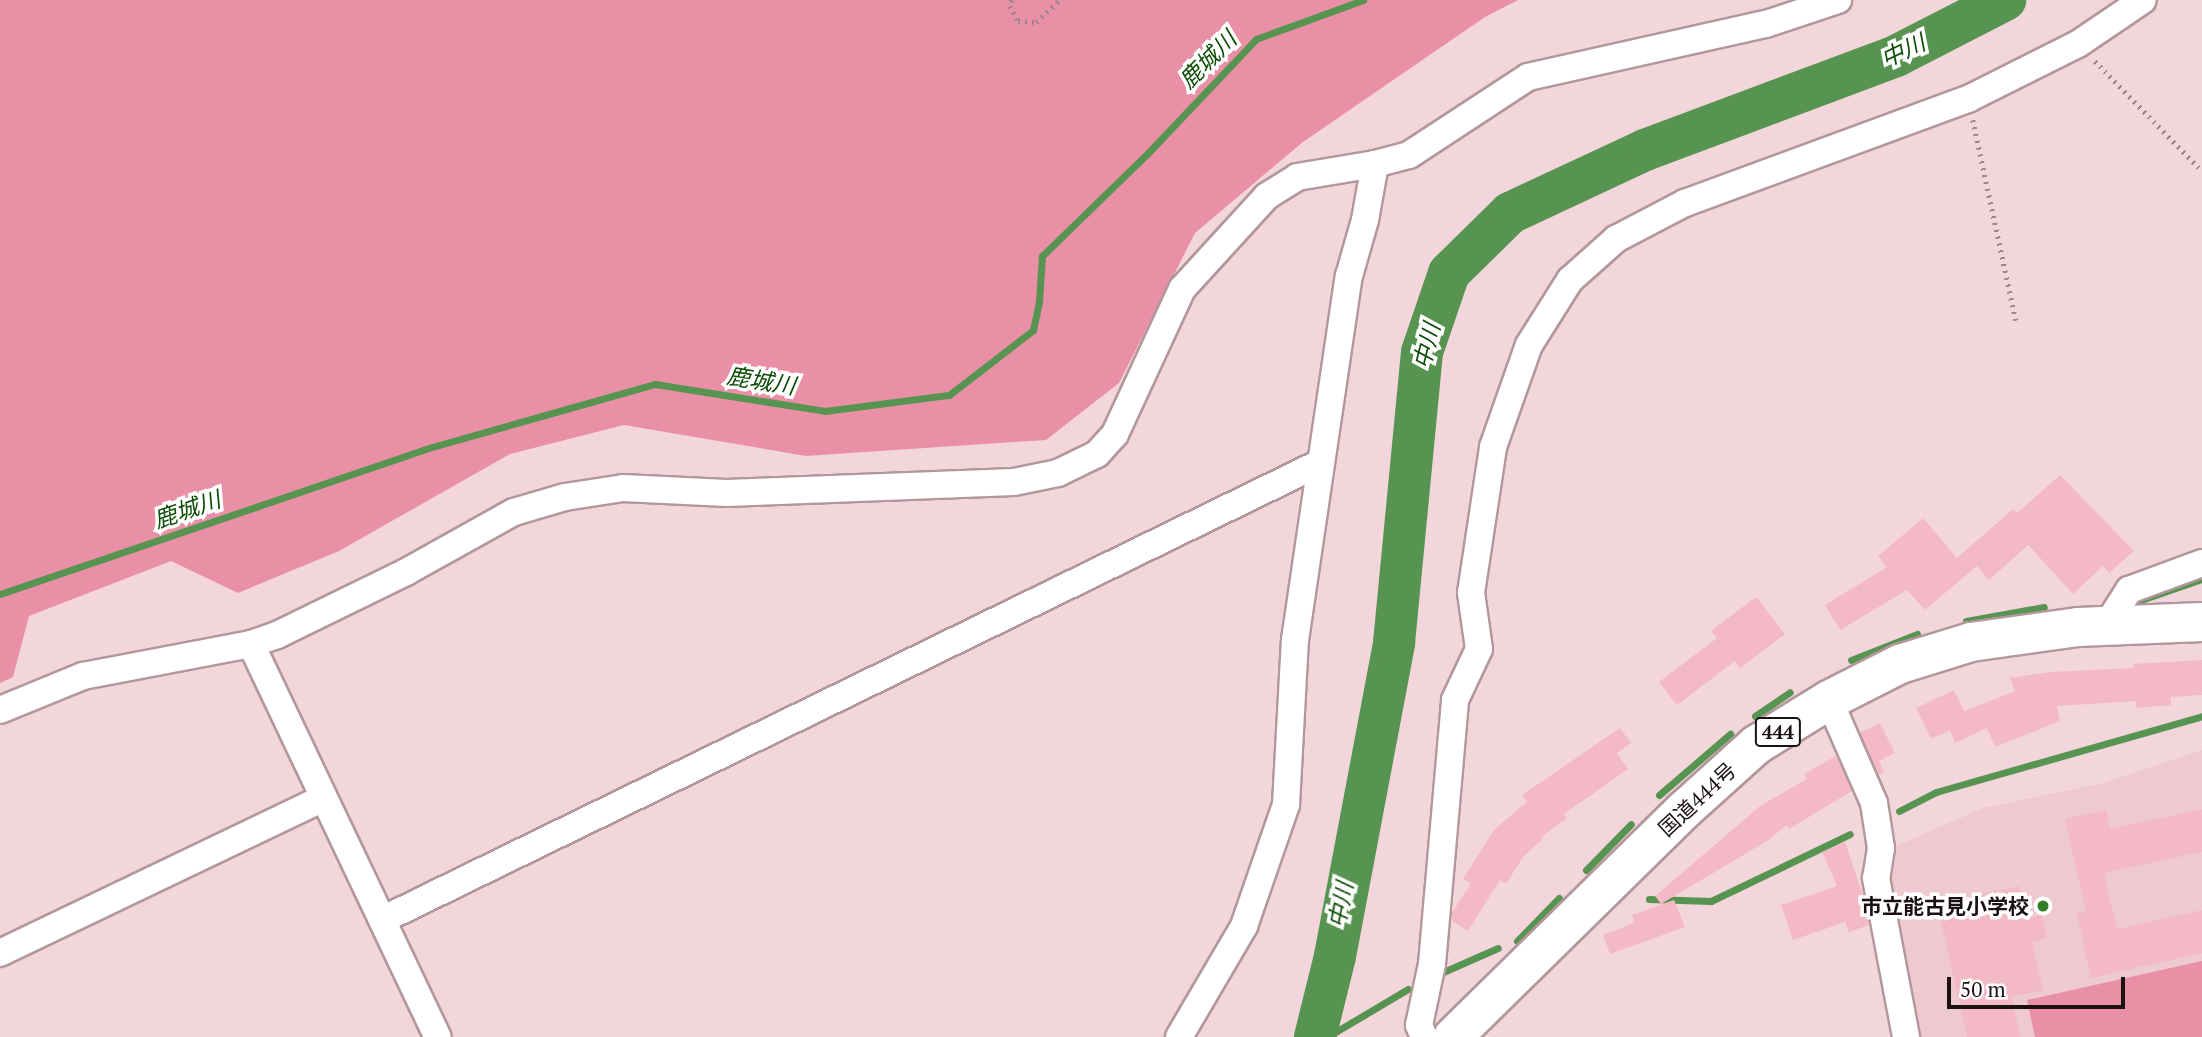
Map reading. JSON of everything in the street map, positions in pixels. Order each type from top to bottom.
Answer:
[{"type":"highway","name":"国道444号","points":[[1453,1037],[1683,811],[1756,745],[1829,700],[1900,664],[1972,642],[2106,626],[2202,622]]},
{"type":"street","points":[[0,710],[83,676],[251,644],[277,635],[405,572],[514,512],[565,497],[623,488],[727,493],[1014,482],[1058,473],[1097,454],[1115,434],[1182,289],[1267,196],[1297,177],[1375,164],[1409,155],[1528,77],[1766,24],[1838,0]]},
{"type":"street","points":[[1424,1037],[1419,1025],[1432,964],[1455,700],[1479,649],[1471,593],[1493,447],[1529,345],[1570,280],[1616,239],[1685,202],[1968,99],[2078,44],[2143,0]]},
{"type":"street","points":[[1179,1037],[1244,926],[1286,805],[1295,640],[1349,276],[1365,220],[1375,164]]},
{"type":"street","points":[[382,920],[1320,463]]},
{"type":"street","points":[[2106,626],[2129,590],[2202,563]]},
{"type":"street","points":[[251,644],[438,1037]]},
{"type":"street","points":[[1829,700],[1874,803],[1881,848],[1876,878],[1906,1037]]},
{"type":"street","points":[[0,953],[323,797]]},
{"type":"path","points":[[1012,0],[1010,5],[1018,21],[1036,22],[1060,0]]},
{"type":"path","points":[[2078,44],[2202,171]]},
{"type":"path","points":[[1968,99],[2016,320]]},
{"type":"shaded area","points":[[0,0],[1518,0],[1485,17],[1303,142],[1195,233],[1119,383],[1046,440],[806,456],[624,425],[510,454],[339,551],[238,593],[171,561],[29,616],[13,677],[0,683]]},
{"type":"shaded area","name":"市立能古見小学校","points":[[2202,750],[2202,1037],[1910,1037],[1880,882],[1889,849],[1983,808],[2099,784]]},
{"type":"shaded area","points":[[2202,961],[2202,1037],[2035,1037],[2027,1000]]},
{"type":"building","points":[[2060,475],[2134,551],[2109,573],[2103,566],[2073,594],[2028,545],[1989,580],[1977,566],[1925,610],[1907,590],[1840,630],[1825,605],[1887,567],[1878,556],[1923,518],[1957,558],[2013,509],[2017,513]]},
{"type":"building","points":[[1756,597],[1785,634],[1740,668],[1735,661],[1677,705],[1659,682],[1717,638],[1711,631]]},
{"type":"building","points":[[2202,660],[2202,695],[2171,697],[2171,705],[2136,708],[2136,701],[2057,706],[2060,721],[1995,747],[1987,728],[1955,743],[1950,730],[1931,739],[1916,708],[1954,690],[1964,711],[2015,691],[2010,678],[2052,672],[2134,668],[2133,664]]},
{"type":"building","points":[[1880,723],[1895,753],[1879,761],[1884,772],[1879,775],[1860,733]]},
{"type":"building","points":[[1620,728],[1631,743],[1617,753],[1628,769],[1564,814],[1567,818],[1541,837],[1543,839],[1523,857],[1506,884],[1500,880],[1468,931],[1452,921],[1452,913],[1471,883],[1463,879],[1494,830],[1527,802],[1522,795]]},
{"type":"building","points":[[1836,756],[1852,791],[1789,829],[1787,825],[1767,841],[1661,904],[1655,896],[1760,806],[1807,779],[1804,774]]},
{"type":"building","points":[[2202,809],[2202,852],[2104,873],[2117,929],[2202,910],[2202,953],[2091,978],[2077,914],[2086,912],[2065,819],[2106,810],[2110,829]]},
{"type":"building","points":[[1845,842],[1864,898],[1869,925],[1849,932],[1845,922],[1793,940],[1781,905],[1837,886],[1822,852]]},
{"type":"building","points":[[2019,886],[2026,918],[2042,915],[2047,938],[2032,942],[2043,990],[2012,997],[2020,1037],[1967,1037],[1937,904]]},
{"type":"building","points":[[1674,900],[1685,927],[1610,954],[1603,935],[1634,923],[1632,915]]},
{"type":"waterway","name":"鹿城川","points":[[0,594],[432,447],[655,384],[825,411],[949,395],[1033,330],[1039,302],[1042,256],[1147,154],[1256,39],[1363,0]]},
{"type":"waterway","name":"中川","points":[[1315,1037],[1335,956],[1394,643],[1422,352],[1449,273],[1510,213],[1645,150],[1896,56],[2005,0]]},
{"type":"waterway","points":[[2141,600],[2202,579]]},
{"type":"waterway","points":[[1966,621],[2044,607]]},
{"type":"waterway","points":[[1851,660],[1917,634]]},
{"type":"waterway","points":[[1755,716],[1790,692]]},
{"type":"waterway","points":[[1899,811],[1936,792],[2202,716]]},
{"type":"waterway","points":[[1659,795],[1730,734]]},
{"type":"waterway","points":[[1586,870],[1631,824]]},
{"type":"waterway","points":[[1649,899],[1711,901],[1850,834]]},
{"type":"waterway","points":[[1517,941],[1559,898]]},
{"type":"waterway","points":[[1441,973],[1498,948]]},
{"type":"waterway","points":[[1327,1037],[1408,989]]},
{"type":"place","name":"市立能古見小学校","points":[[2043,906]]}]
